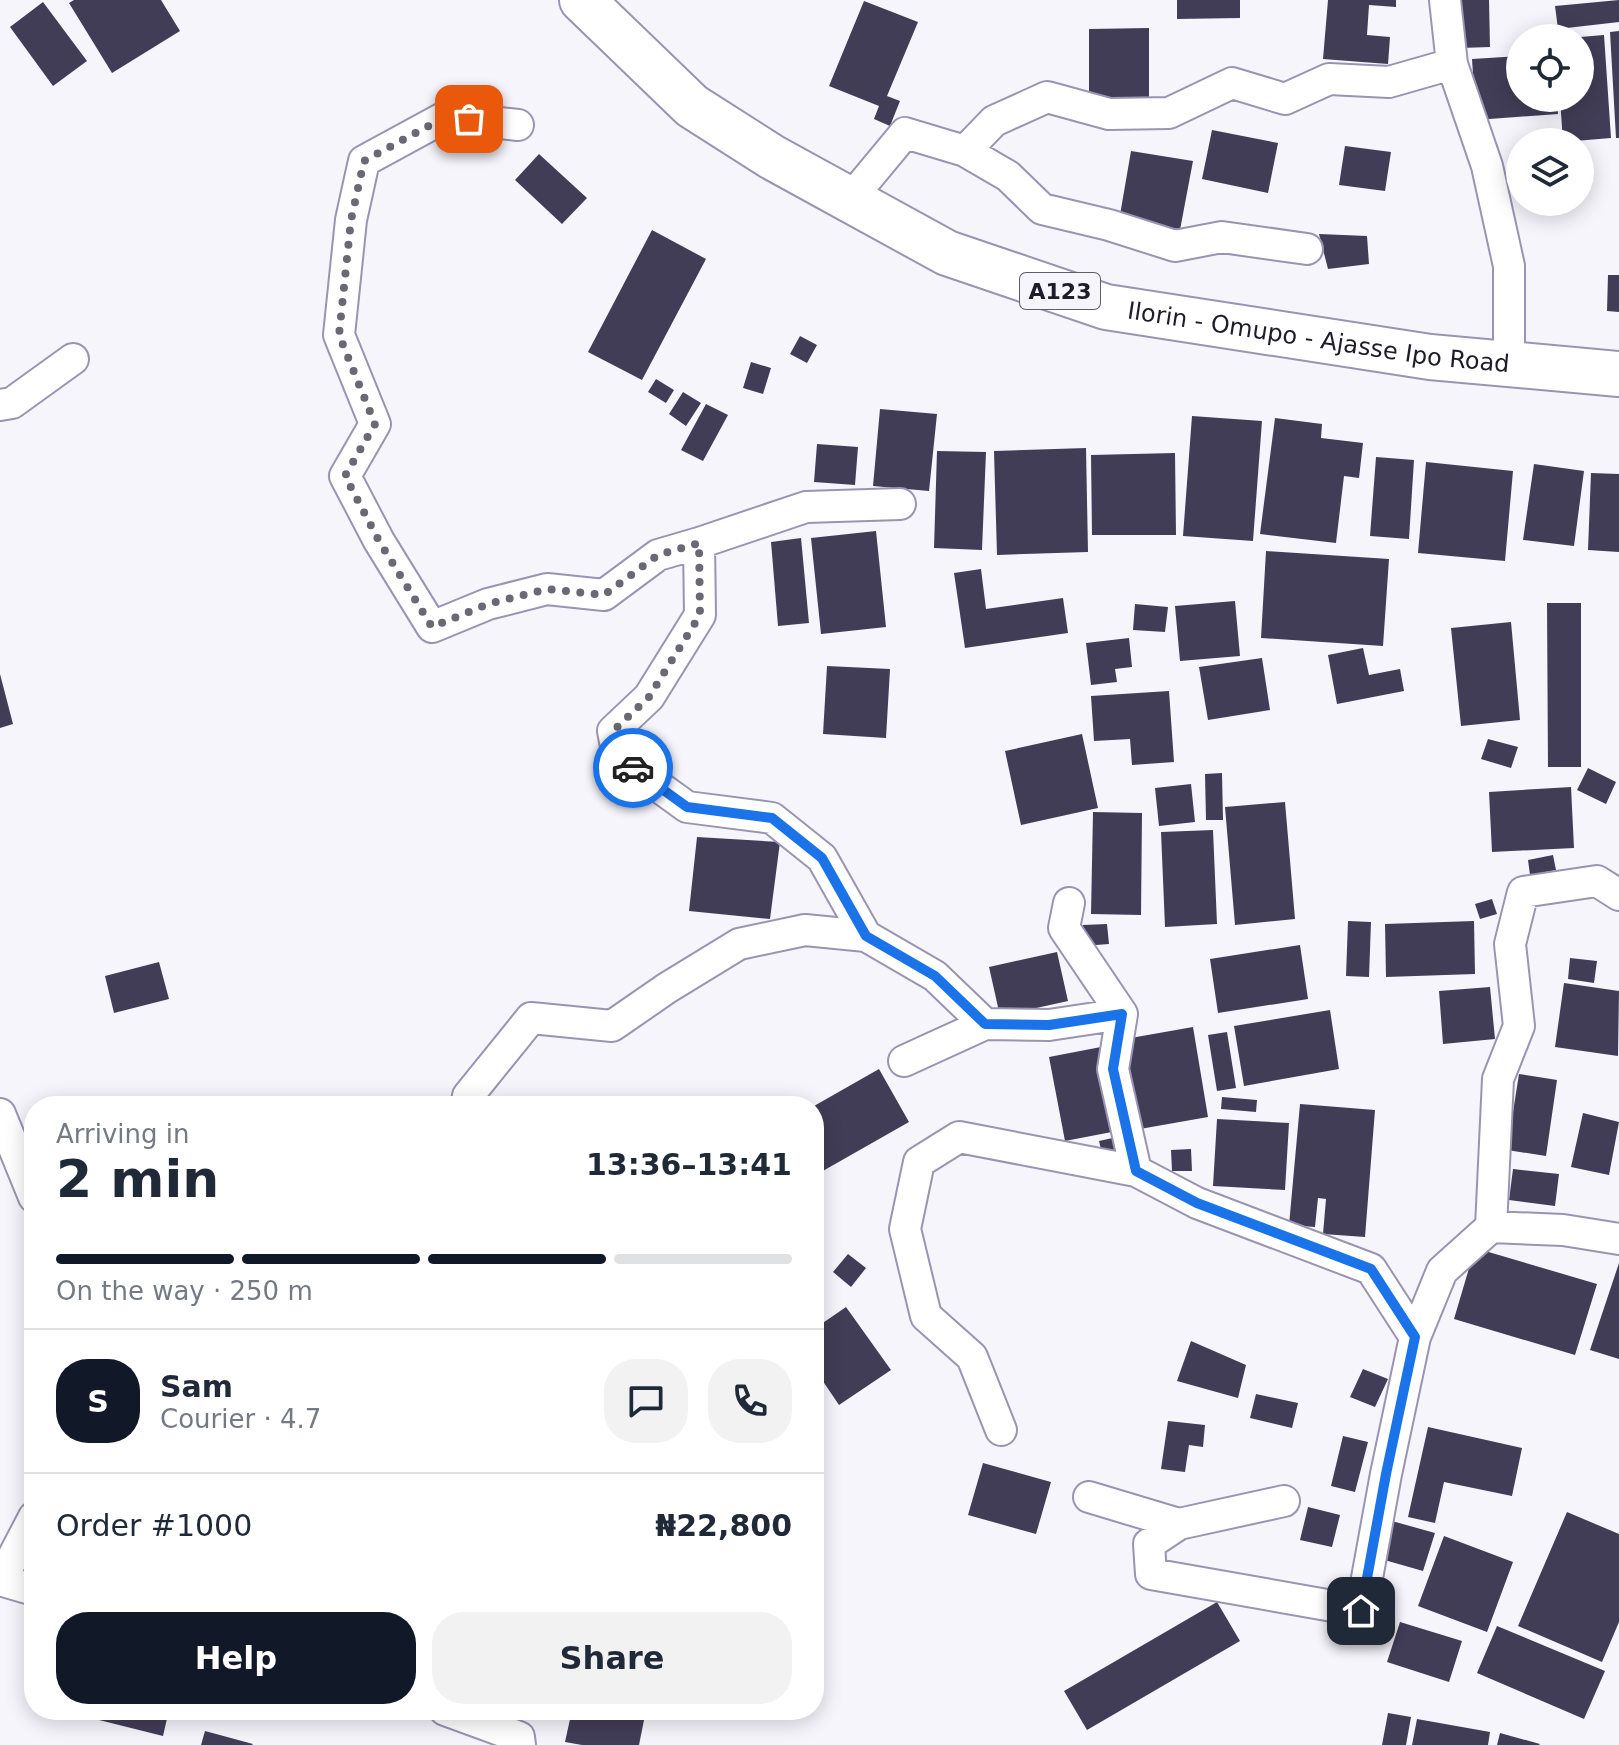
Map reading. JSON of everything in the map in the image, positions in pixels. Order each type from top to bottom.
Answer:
[{"type":"highway","name":"Ilorin - Omupo - Ajasse Ipo Road","points":[[582,0],[692,106],[772,157],[947,253],[1106,307],[1430,357],[1619,374]]},
{"type":"street","points":[[1445,0],[1452,64],[1487,166],[1509,266],[1509,362]]},
{"type":"street","points":[[965,151],[994,121],[1047,97],[1109,114],[1169,113],[1232,83],[1285,99],[1329,79],[1389,82],[1452,64]]},
{"type":"street","points":[[518,125],[445,117],[364,161],[351,220],[339,335],[375,424],[345,476],[379,541],[432,627],[488,604],[547,589],[604,595],[658,555],[806,507],[900,504]]},
{"type":"street","points":[[851,198],[905,133],[965,151],[1008,176],[1042,209],[1109,225],[1175,246],[1222,237],[1307,249]]},
{"type":"street","points":[[0,405],[12,403],[73,359]]},
{"type":"street","points":[[699,543],[700,615],[649,697],[613,731],[618,757],[687,807],[772,818],[822,858],[866,936]]},
{"type":"street","points":[[1491,1227],[1498,1079],[1519,1026],[1510,944],[1523,892],[1597,881],[1619,895]]},
{"type":"street","points":[[1069,903],[1064,928],[1122,1014],[1113,1069],[1136,1171]]},
{"type":"street","points":[[468,1096],[531,1018],[612,1026],[739,944],[805,930],[866,936],[935,976],[985,1024]]},
{"type":"street","points":[[904,1061],[985,1024],[1049,1025],[1122,1014]]},
{"type":"street","points":[[0,1114],[10,1161],[24,1182]]},
{"type":"street","points":[[1001,1430],[972,1357],[926,1316],[905,1229],[919,1162],[959,1137],[1136,1171],[1197,1203],[1371,1269],[1415,1337]]},
{"type":"street","points":[[1284,1501],[1179,1524],[1149,1544],[1151,1574],[1361,1611],[1415,1337],[1442,1271],[1491,1227],[1563,1230],[1619,1239]]},
{"type":"street","points":[[1089,1497],[1179,1524]]},
{"type":"street","points":[[24,1536],[1,1580],[24,1587]]},
{"type":"street","points":[[472,1720],[519,1737],[520,1745]]},
{"type":"building","points":[[74,0],[161,0],[180,31],[112,73],[69,3]]},
{"type":"building","points":[[1177,0],[1240,0],[1240,18],[1177,19]]},
{"type":"building","points":[[1328,0],[1396,0],[1396,7],[1369,5],[1367,35],[1390,37],[1388,64],[1323,59]]},
{"type":"building","points":[[1458,0],[1489,0],[1490,47],[1460,48]]},
{"type":"building","points":[[1619,0],[1619,22],[1557,24],[1555,6]]},
{"type":"building","points":[[864,1],[918,22],[887,96],[900,101],[890,126],[874,119],[879,106],[829,86]]},
{"type":"building","points":[[43,2],[87,61],[53,86],[10,27]]},
{"type":"building","points":[[1149,28],[1149,98],[1089,98],[1089,29]]},
{"type":"building","points":[[1619,31],[1619,138],[1616,138],[1610,32]]},
{"type":"building","points":[[1604,35],[1611,138],[1594,139],[1594,128],[1562,128],[1561,112],[1594,112],[1594,36]]},
{"type":"building","points":[[1506,57],[1506,112],[1558,114],[1476,120],[1472,59]]},
{"type":"building","points":[[1212,130],[1278,143],[1268,193],[1202,179]]},
{"type":"building","points":[[1345,146],[1391,152],[1385,191],[1339,185]]},
{"type":"building","points":[[1131,151],[1193,161],[1180,230],[1120,215]]},
{"type":"building","points":[[539,154],[587,198],[562,224],[515,180]]},
{"type":"building","points":[[652,230],[706,259],[642,380],[588,352]]},
{"type":"building","points":[[1319,234],[1367,236],[1369,264],[1328,269]]},
{"type":"building","points":[[1608,275],[1619,275],[1619,312],[1607,311]]},
{"type":"building","points":[[800,336],[817,345],[807,363],[790,354]]},
{"type":"building","points":[[751,362],[771,368],[763,394],[743,388]]},
{"type":"building","points":[[656,379],[674,390],[666,403],[648,392]]},
{"type":"building","points":[[683,392],[701,403],[686,426],[669,414]]},
{"type":"building","points":[[706,404],[728,415],[703,461],[681,450]]},
{"type":"building","points":[[880,409],[937,414],[929,491],[873,486]]},
{"type":"building","points":[[1192,416],[1262,421],[1253,541],[1183,536]]},
{"type":"building","points":[[1275,418],[1322,424],[1321,438],[1363,443],[1359,478],[1344,476],[1336,543],[1260,534]]},
{"type":"building","points":[[817,444],[858,447],[855,485],[814,482]]},
{"type":"building","points":[[1086,448],[1088,552],[997,555],[994,451]]},
{"type":"building","points":[[937,451],[986,452],[982,550],[934,548]]},
{"type":"building","points":[[1175,453],[1176,535],[1092,535],[1091,455]]},
{"type":"building","points":[[1376,457],[1414,460],[1409,539],[1370,536]]},
{"type":"building","points":[[1426,462],[1513,471],[1505,561],[1418,553]]},
{"type":"building","points":[[1534,464],[1584,471],[1574,546],[1523,540]]},
{"type":"building","points":[[1591,473],[1619,474],[1619,552],[1588,550]]},
{"type":"building","points":[[876,531],[886,627],[821,634],[811,538]]},
{"type":"building","points":[[801,538],[809,623],[778,626],[771,542]]},
{"type":"building","points":[[1266,551],[1389,559],[1383,646],[1261,638]]},
{"type":"building","points":[[981,569],[986,609],[1063,598],[1068,633],[965,648],[954,573]]},
{"type":"building","points":[[1235,601],[1240,656],[1180,661],[1175,606]]},
{"type":"building","points":[[1547,603],[1581,603],[1581,767],[1548,767]]},
{"type":"building","points":[[1135,604],[1168,607],[1165,632],[1133,630]]},
{"type":"building","points":[[1511,622],[1520,720],[1461,726],[1451,628]]},
{"type":"building","points":[[1129,638],[1132,667],[1115,669],[1117,682],[1091,685],[1086,643]]},
{"type":"building","points":[[1363,648],[1369,675],[1400,669],[1404,691],[1337,704],[1328,655]]},
{"type":"building","points":[[1262,658],[1270,710],[1208,720],[1199,667]]},
{"type":"building","points":[[827,666],[890,669],[886,738],[823,734]]},
{"type":"building","points":[[0,674],[13,724],[0,728]]},
{"type":"building","points":[[1169,691],[1174,762],[1132,765],[1130,739],[1094,741],[1091,696]]},
{"type":"building","points":[[1082,734],[1098,808],[1021,825],[1005,751]]},
{"type":"building","points":[[1488,739],[1518,747],[1511,768],[1481,759]]},
{"type":"building","points":[[1588,768],[1616,782],[1606,804],[1577,790]]},
{"type":"building","points":[[1222,773],[1223,820],[1206,820],[1205,774]]},
{"type":"building","points":[[1191,784],[1195,822],[1159,826],[1155,788]]},
{"type":"building","points":[[1571,787],[1574,848],[1492,852],[1489,792]]},
{"type":"building","points":[[1285,802],[1295,919],[1235,925],[1225,807]]},
{"type":"building","points":[[1093,812],[1142,813],[1141,915],[1091,914]]},
{"type":"building","points":[[1213,830],[1217,924],[1165,927],[1161,832]]},
{"type":"building","points":[[697,837],[780,842],[770,919],[689,911]]},
{"type":"building","points":[[1553,855],[1556,870],[1530,875],[1528,860]]},
{"type":"building","points":[[1492,899],[1497,914],[1480,919],[1475,904]]},
{"type":"building","points":[[1348,921],[1371,922],[1369,977],[1346,976]]},
{"type":"building","points":[[1474,921],[1475,974],[1386,977],[1385,924]]},
{"type":"building","points":[[1107,924],[1109,944],[1083,946],[1083,925]]},
{"type":"building","points":[[1300,945],[1308,999],[1218,1013],[1210,959]]},
{"type":"building","points":[[1057,952],[1068,1001],[1000,1016],[989,967]]},
{"type":"building","points":[[1570,958],[1597,961],[1594,983],[1568,979]]},
{"type":"building","points":[[159,962],[169,999],[114,1013],[105,976]]},
{"type":"building","points":[[1564,983],[1619,991],[1618,1056],[1555,1047]]},
{"type":"building","points":[[1490,987],[1495,1039],[1443,1044],[1439,991]]},
{"type":"building","points":[[1330,1010],[1339,1069],[1244,1086],[1234,1026]]},
{"type":"building","points":[[1193,1027],[1208,1117],[1140,1129],[1125,1039]]},
{"type":"building","points":[[1227,1032],[1236,1088],[1217,1091],[1208,1035]]},
{"type":"building","points":[[1101,1047],[1117,1131],[1065,1141],[1049,1057]]},
{"type":"building","points":[[879,1069],[909,1122],[824,1170],[824,1100]]},
{"type":"building","points":[[1519,1074],[1557,1080],[1546,1156],[1507,1150]]},
{"type":"building","points":[[1222,1097],[1257,1100],[1256,1112],[1221,1109]]},
{"type":"building","points":[[1300,1104],[1375,1110],[1365,1237],[1323,1234],[1326,1199],[1318,1198],[1315,1227],[1289,1225]]},
{"type":"building","points":[[1583,1113],[1619,1122],[1609,1175],[1571,1167]]},
{"type":"building","points":[[1217,1119],[1289,1123],[1285,1190],[1213,1186]]},
{"type":"building","points":[[1117,1137],[1122,1158],[1104,1162],[1099,1141]]},
{"type":"building","points":[[1191,1149],[1192,1171],[1172,1171],[1171,1150]]},
{"type":"building","points":[[1513,1169],[1559,1174],[1555,1206],[1509,1200]]},
{"type":"building","points":[[1475,1248],[1597,1284],[1575,1355],[1454,1319]]},
{"type":"building","points":[[848,1254],[866,1268],[851,1287],[833,1272]]},
{"type":"building","points":[[1619,1263],[1619,1359],[1590,1350]]},
{"type":"building","points":[[846,1307],[891,1370],[839,1405],[824,1383],[824,1322]]},
{"type":"building","points":[[1191,1341],[1246,1365],[1238,1398],[1177,1381]]},
{"type":"building","points":[[1363,1369],[1388,1379],[1375,1407],[1350,1397]]},
{"type":"building","points":[[1256,1394],[1298,1403],[1292,1428],[1250,1418]]},
{"type":"building","points":[[1168,1421],[1205,1425],[1203,1447],[1189,1445],[1185,1472],[1161,1469]]},
{"type":"building","points":[[1428,1427],[1522,1448],[1512,1496],[1444,1482],[1435,1523],[1408,1517]]},
{"type":"building","points":[[1343,1436],[1368,1442],[1355,1492],[1331,1486]]},
{"type":"building","points":[[983,1463],[1051,1482],[1036,1534],[968,1515]]},
{"type":"building","points":[[1308,1507],[1340,1515],[1332,1547],[1300,1540]]},
{"type":"building","points":[[1567,1512],[1619,1534],[1619,1622],[1602,1662],[1518,1626]]},
{"type":"building","points":[[1392,1521],[1435,1533],[1423,1571],[1381,1559]]},
{"type":"building","points":[[1444,1536],[1513,1562],[1487,1632],[1418,1606]]},
{"type":"building","points":[[1217,1602],[1240,1641],[1087,1730],[1064,1691]]},
{"type":"building","points":[[1400,1622],[1462,1641],[1449,1682],[1387,1662]]},
{"type":"building","points":[[1497,1626],[1605,1671],[1584,1719],[1477,1673]]},
{"type":"building","points":[[1388,1713],[1411,1717],[1406,1745],[1382,1745]]},
{"type":"building","points":[[1417,1719],[1490,1732],[1488,1745],[1412,1745]]},
{"type":"building","points":[[99,1720],[167,1720],[163,1736]]},
{"type":"building","points":[[570,1720],[644,1720],[639,1745],[565,1742]]},
{"type":"building","points":[[205,1731],[253,1744],[201,1745]]},
{"type":"building","points":[[1500,1733],[1540,1744],[1497,1745]]},
{"type":"way so far","points":[[469,119],[445,117],[364,161],[351,220],[339,335],[375,424],[345,476],[379,541],[432,627],[488,604],[547,589],[604,595],[658,555],[699,543],[700,615],[649,697],[613,731],[618,757],[633,768]]},
{"type":"route","points":[[633,768],[687,807],[772,818],[822,858],[866,936],[935,976],[985,1024],[1049,1025],[1122,1014],[1113,1069],[1136,1171],[1197,1203],[1371,1269],[1415,1337],[1361,1611]]}]
